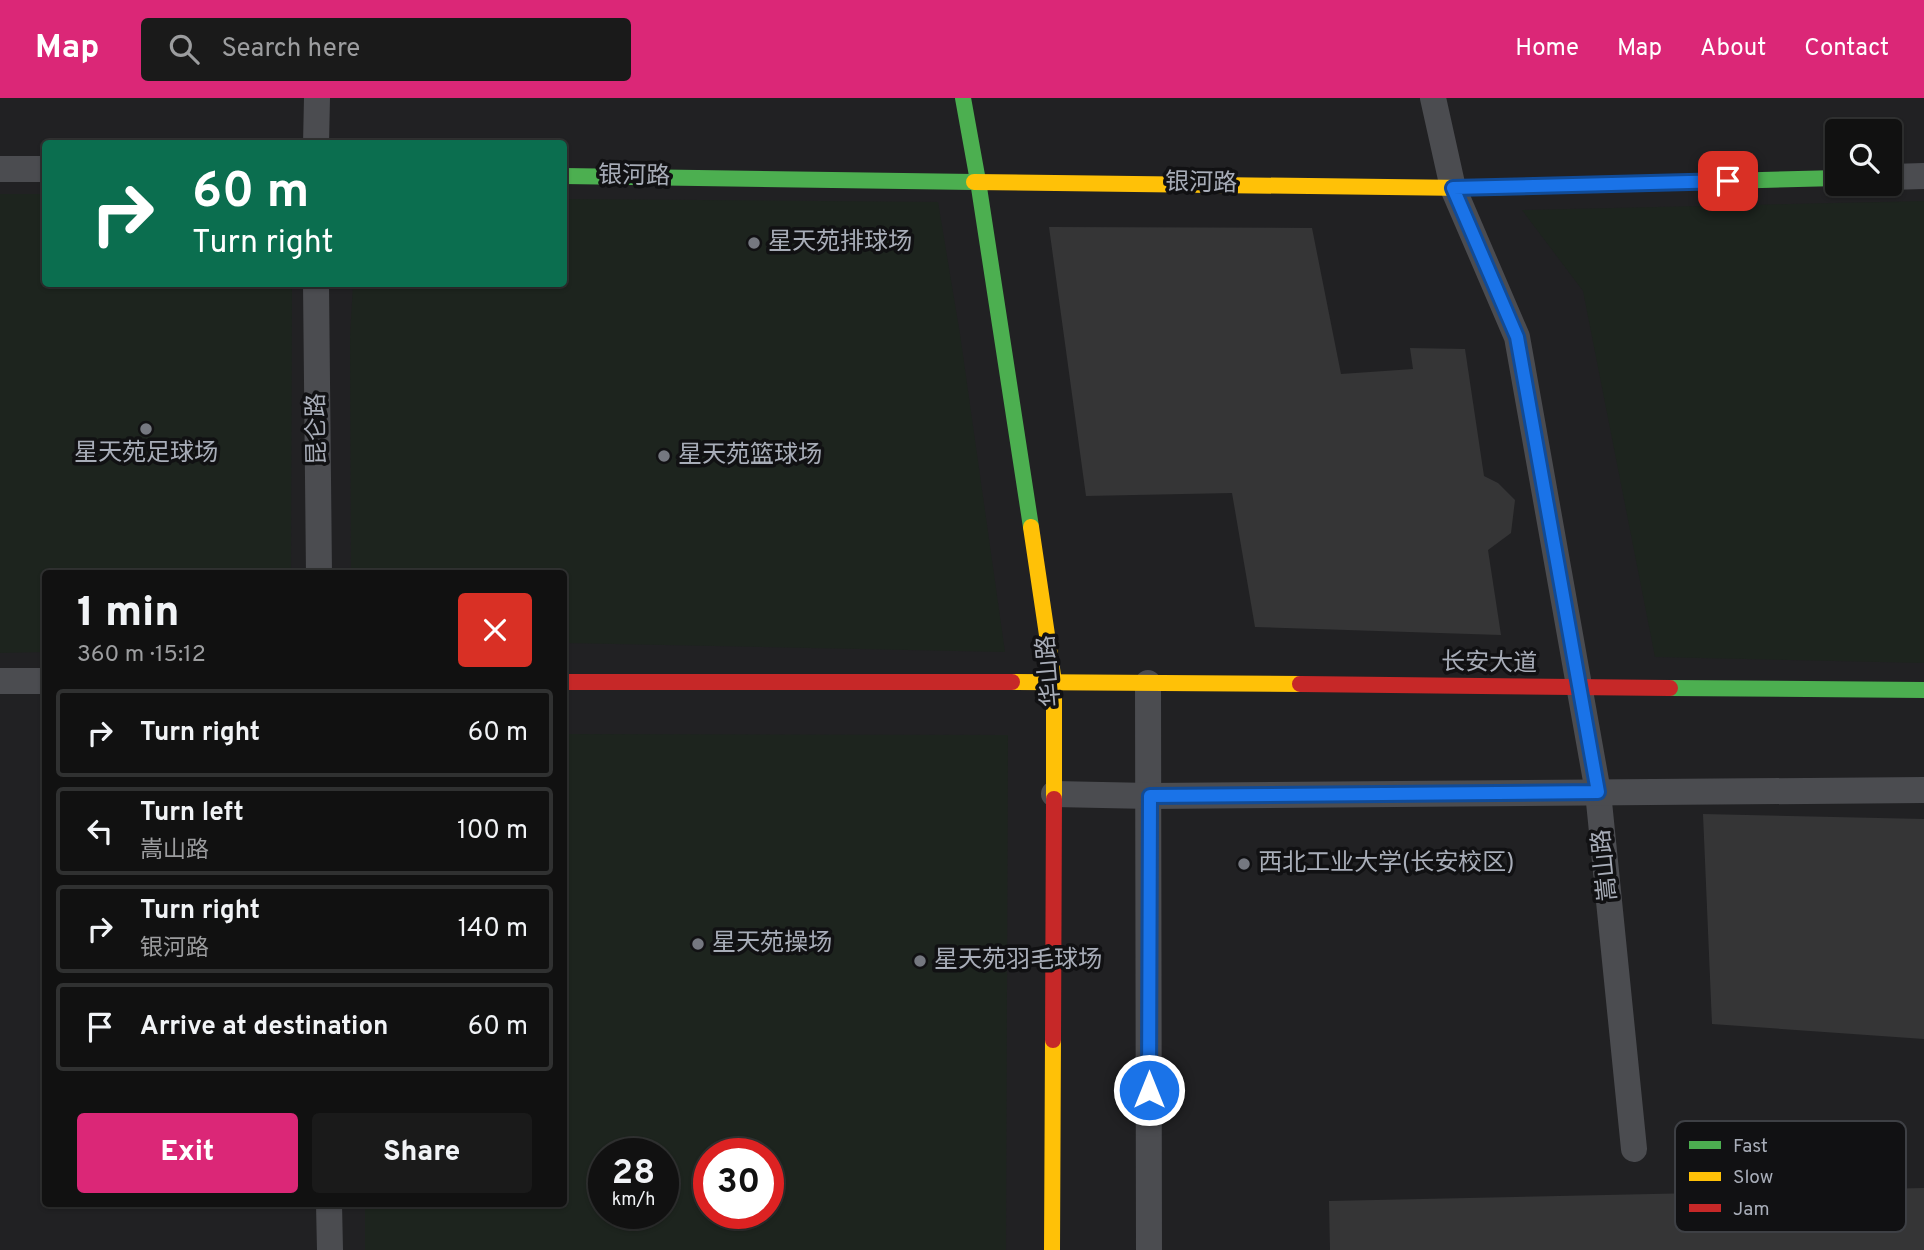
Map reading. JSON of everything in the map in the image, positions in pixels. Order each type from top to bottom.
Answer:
[{"type":"street","points":[[316,140],[317,98]]},
{"type":"street","name":"华山路","points":[[962,98],[978,181],[1054,682],[1052,1250]]},
{"type":"street","name":"嵩山路","points":[[1433,98],[1453,188],[1517,337],[1598,792],[1634,1149]]},
{"type":"street","points":[[0,169],[42,169]]},
{"type":"street","name":"银河路","points":[[567,176],[1453,188],[1825,178]]},
{"type":"street","points":[[1902,177],[1924,176]]},
{"type":"street","name":"昆仑路","points":[[316,287],[319,570]]},
{"type":"street","points":[[0,681],[42,681]]},
{"type":"street","name":"长安大道","points":[[567,682],[1054,682],[1924,690]]},
{"type":"street","points":[[1148,683],[1149,1250]]},
{"type":"street","points":[[1054,794],[1150,796],[1924,790]]},
{"type":"street","points":[[329,1207],[330,1250]]},
{"type":"shaded area","name":"西北工业大学(长安校区)","points":[[0,98],[1924,98],[1924,1250],[0,1250]]},
{"type":"shaded area","name":"星天苑足球场","points":[[0,194],[42,194],[42,287],[292,287],[291,570],[42,570],[42,652],[0,653]]},
{"type":"shaded area","name":"星天苑篮球场","points":[[567,199],[938,202],[960,334],[1005,652],[567,643],[567,570],[351,570],[350,337],[353,287],[567,287]]},
{"type":"shaded area","points":[[1924,201],[1924,663],[1655,657],[1583,291],[1522,210]]},
{"type":"shaded area","points":[[567,734],[1008,735],[1006,1250],[365,1250],[365,1207],[567,1207]]},
{"type":"building","points":[[1049,227],[1312,228],[1341,374],[1413,369],[1410,348],[1465,349],[1484,476],[1498,483],[1515,500],[1511,533],[1488,550],[1501,635],[1255,627],[1232,493],[1086,496]]},
{"type":"building","points":[[1703,814],[1924,819],[1924,1039],[1712,1024]]},
{"type":"building","points":[[1906,1188],[1924,1188],[1924,1250],[1330,1250],[1329,1201],[1675,1193],[1675,1232],[1906,1232]]},
{"type":"traffic: fast","points":[[963,98],[1031,527]]},
{"type":"traffic: fast","points":[[567,176],[974,182]]},
{"type":"traffic: fast","points":[[1466,188],[1825,178]]},
{"type":"traffic: fast","points":[[1670,688],[1924,690]]},
{"type":"traffic: slow","points":[[974,182],[1466,188]]},
{"type":"traffic: slow","points":[[1031,527],[1054,682],[1054,799]]},
{"type":"traffic: slow","points":[[1012,682],[1300,684]]},
{"type":"traffic: slow","points":[[1052,1250],[1053,1040]]},
{"type":"traffic: jam","points":[[567,682],[1012,682]]},
{"type":"traffic: jam","points":[[1300,684],[1670,688]]},
{"type":"traffic: jam","points":[[1053,1040],[1054,799]]},
{"type":"place","name":"星天苑排球场","points":[[754,243]]},
{"type":"place","name":"星天苑足球场","points":[[146,429]]},
{"type":"place","name":"星天苑篮球场","points":[[664,456]]},
{"type":"place","name":"西北工业大学(长安校区)","points":[[1244,864]]},
{"type":"place","name":"星天苑操场","points":[[698,944]]},
{"type":"place","name":"星天苑羽毛球场","points":[[920,961]]},
{"type":"route","points":[[1149,1090],[1150,796],[1598,792],[1517,337],[1453,188],[1728,181]]}]
